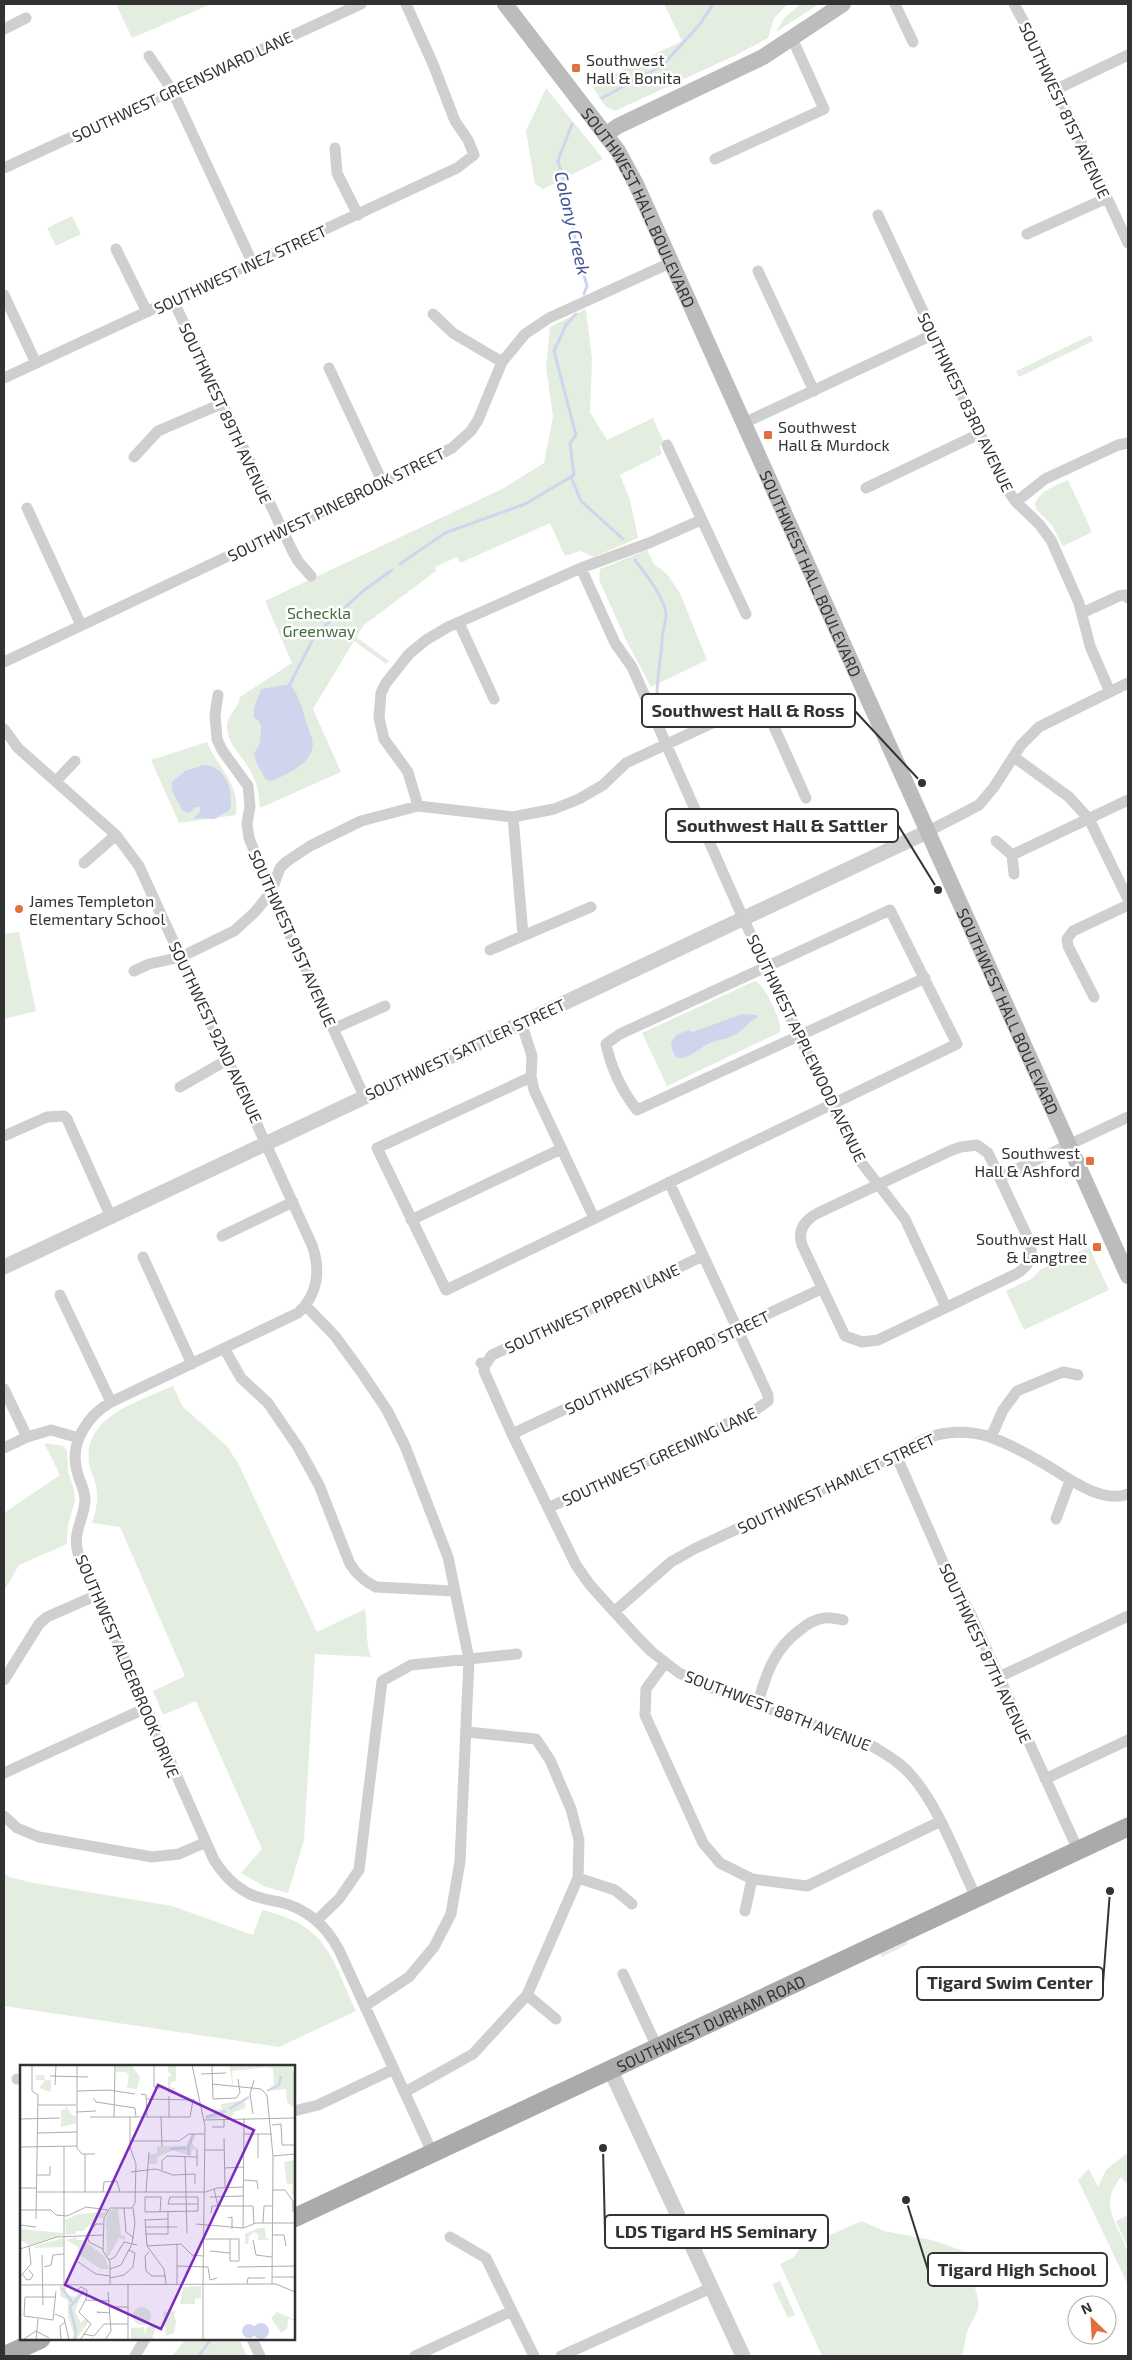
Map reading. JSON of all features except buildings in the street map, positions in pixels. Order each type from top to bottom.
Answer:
[{"type":"main road","name":"SOUTHWEST HALL BOULEVARD","points":[[504,4],[618,151],[636,184],[742,424],[1128,1276]]},
{"type":"main road","points":[[605,135],[618,126],[748,64],[792,38],[842,4]]},
{"type":"main road","name":"SOUTHWEST DURHAM ROAD","points":[[295,2218],[1128,1827]]},
{"type":"main road","points":[[4,2356],[39,2340]]},
{"type":"street","name":"SOUTHWEST GREENSWARD LANE","points":[[4,168],[361,4]]},
{"type":"street","name":"SOUTHWEST INEZ STREET","points":[[4,378],[358,215],[457,168],[474,155],[468,140],[455,122],[433,64],[406,4]]},
{"type":"street","points":[[895,4],[913,42]]},
{"type":"street","name":"SOUTHWEST 81ST AVENUE","points":[[1014,4],[1032,35],[1128,243]]},
{"type":"street","points":[[4,30],[26,18]]},
{"type":"street","points":[[714,159],[824,109],[792,38]]},
{"type":"street","points":[[1057,89],[1128,55]]},
{"type":"street","points":[[149,56],[172,90],[253,264]]},
{"type":"street","points":[[335,148],[337,173],[358,215]]},
{"type":"street","points":[[1027,234],[1107,198]]},
{"type":"street","name":"SOUTHWEST 83RD AVENUE","points":[[878,215],[978,434],[1004,485],[1016,502],[1046,531],[1079,602],[1090,646],[1110,692]]},
{"type":"street","points":[[116,249],[147,312]]},
{"type":"street","name":"SOUTHWEST PINEBROOK STREET","points":[[4,662],[436,457],[463,439],[478,420],[502,362],[525,334],[549,318],[670,263]]},
{"type":"street","points":[[758,271],[814,391]]},
{"type":"street","points":[[4,295],[36,363]]},
{"type":"street","name":"SOUTHWEST 89TH AVENUE","points":[[173,300],[282,530],[298,561],[311,576]]},
{"type":"street","points":[[433,314],[453,333],[502,362]]},
{"type":"street","points":[[742,424],[932,335]]},
{"type":"street","points":[[329,368],[383,483]]},
{"type":"street","points":[[134,457],[158,431],[221,404]]},
{"type":"street","points":[[866,488],[978,434]]},
{"type":"street","points":[[1016,502],[1054,474],[1118,445],[1128,443]]},
{"type":"street","points":[[667,445],[746,614]]},
{"type":"street","points":[[27,508],[81,625]]},
{"type":"street","points":[[418,806],[408,772],[382,734],[378,712],[381,693],[386,683],[409,654],[440,631],[581,568],[649,543],[701,520]]},
{"type":"street","points":[[581,568],[615,643],[632,667],[743,918]]},
{"type":"street","points":[[1082,613],[1119,596],[1125,595],[1128,598]]},
{"type":"street","points":[[459,623],[494,699]]},
{"type":"street","points":[[928,832],[978,806],[994,787],[1022,745],[1039,727],[1128,683]]},
{"type":"street","name":"SOUTHWEST 91ST AVENUE","points":[[218,694],[215,715],[217,739],[222,750],[248,786],[250,806],[248,838],[364,1096]]},
{"type":"street","points":[[134,971],[181,957],[234,931],[255,912],[271,892],[280,868],[310,846],[361,822],[418,806],[513,818],[554,808],[579,798],[603,785],[626,763],[762,700],[806,798]]},
{"type":"street","name":"SOUTHWEST 92ND AVENUE","points":[[4,729],[18,748],[57,780],[116,834],[142,872],[267,1144]]},
{"type":"street","points":[[1014,758],[1069,798],[1089,819],[1128,899]]},
{"type":"street","points":[[57,780],[75,762]]},
{"type":"street","points":[[1012,855],[1128,800]]},
{"type":"street","points":[[513,818],[524,935]]},
{"type":"street","name":"SOUTHWEST SATTLER STREET","points":[[4,1267],[267,1144],[520,1022],[928,832]]},
{"type":"street","points":[[84,863],[116,834]]},
{"type":"street","points":[[996,841],[1012,855],[1014,874]]},
{"type":"street","points":[[1094,997],[1068,946],[1067,939],[1073,931],[1128,905]]},
{"type":"street","points":[[490,950],[591,907]]},
{"type":"street","points":[[531,1077],[377,1148],[446,1290],[958,1044],[925,978],[890,910],[620,1034],[606,1044],[609,1057],[624,1090],[637,1110],[925,978]]},
{"type":"street","name":"SOUTHWEST APPLEWOOD AVENUE","points":[[743,918],[857,1158],[905,1219],[946,1308]]},
{"type":"street","points":[[333,1029],[385,1006]]},
{"type":"street","points":[[520,1022],[532,1056],[531,1077],[534,1090],[594,1218]]},
{"type":"street","points":[[180,1087],[227,1060]]},
{"type":"street","points":[[4,1136],[47,1116],[58,1115],[67,1119],[111,1217]]},
{"type":"street","points":[[1000,1177],[1128,1117]]},
{"type":"street","points":[[267,1144],[312,1245],[317,1263],[317,1280],[306,1306],[335,1336],[388,1410],[405,1446],[448,1557],[469,1659],[460,1861],[451,1914],[434,1947],[409,1977],[365,2006]]},
{"type":"street","points":[[969,1145],[984,1148],[1000,1177],[1031,1245],[1031,1260],[1024,1269],[1016,1274],[878,1340],[862,1342],[845,1336],[802,1245],[800,1234],[803,1224],[818,1213],[878,1185],[952,1150],[969,1145]]},
{"type":"street","points":[[411,1220],[561,1149]]},
{"type":"street","points":[[669,1182],[737,1328]]},
{"type":"street","points":[[222,1236],[293,1202]]},
{"type":"street","name":"SOUTHWEST PIPPEN LANE","points":[[483,1364],[492,1355],[703,1256]]},
{"type":"street","points":[[143,1257],[192,1364]]},
{"type":"street","name":"SOUTHWEST ASHFORD STREET","points":[[512,1434],[822,1289]]},
{"type":"street","points":[[60,1295],[111,1402]]},
{"type":"street","name":"SOUTHWEST ALDERBROOK DRIVE","points":[[306,1306],[287,1319],[111,1402],[92,1416],[79,1438],[76,1465],[85,1502],[75,1539],[78,1554],[206,1842],[220,1869],[240,1888],[263,1899],[296,1907],[317,1920],[334,1941],[432,2152]]},
{"type":"street","name":"SOUTHWEST GREENING LANE","points":[[548,1508],[754,1411],[768,1401],[768,1396],[737,1328]]},
{"type":"street","points":[[224,1348],[241,1378],[268,1403],[293,1439],[319,1485],[350,1564],[357,1574],[376,1587],[454,1591]]},
{"type":"street","name":"SOUTHWEST 88TH AVENUE","points":[[483,1364],[487,1378],[512,1434],[582,1574],[614,1612],[665,1663],[689,1679],[874,1747],[893,1758],[910,1774],[925,1794],[976,1897]]},
{"type":"street","points":[[992,1437],[1003,1410],[1016,1391],[1063,1372],[1078,1375]]},
{"type":"street","points":[[4,1389],[26,1437]]},
{"type":"street","points":[[4,1448],[26,1437],[51,1430],[79,1438]]},
{"type":"street","name":"SOUTHWEST HAMLET STREET","points":[[614,1612],[671,1562],[694,1549],[896,1455],[919,1441],[942,1434],[976,1433],[992,1437],[1047,1466],[1070,1481],[1100,1494],[1128,1494]]},
{"type":"street","name":"SOUTHWEST 87TH AVENUE","points":[[896,1455],[946,1569],[967,1606],[1078,1850]]},
{"type":"street","points":[[1056,1519],[1070,1481]]},
{"type":"street","points":[[4,1680],[39,1624],[47,1618],[97,1595]]},
{"type":"street","points":[[999,1677],[1128,1616]]},
{"type":"street","points":[[758,1703],[774,1657],[793,1635],[807,1625],[824,1618],[843,1620]]},
{"type":"street","points":[[317,1920],[339,1899],[360,1870],[382,1681],[411,1665],[517,1654]]},
{"type":"street","points":[[665,1663],[646,1690],[646,1715],[703,1843],[710,1854],[720,1863],[752,1880],[807,1886],[939,1822]]},
{"type":"street","points":[[4,1773],[146,1708]]},
{"type":"street","points":[[405,2092],[473,2054],[527,1995],[578,1878],[579,1840],[571,1809],[550,1760],[536,1740],[467,1732]]},
{"type":"street","points":[[1045,1779],[1128,1740]]},
{"type":"street","points":[[4,1816],[26,1833],[152,1857],[179,1854],[206,1842]]},
{"type":"street","points":[[578,1878],[615,1890],[632,1904]]},
{"type":"street","points":[[745,1911],[752,1880]]},
{"type":"street","points":[[622,1974],[657,2047]]},
{"type":"street","points":[[527,1995],[556,2019]]},
{"type":"street","points":[[610,2069],[744,2356]]},
{"type":"street","points":[[295,2111],[318,2105],[394,2070]]},
{"type":"street","points":[[450,2237],[486,2258],[534,2356]]},
{"type":"street","points":[[561,2356],[711,2288]]},
{"type":"street","points":[[415,2356],[512,2311]]},
{"type":"street","points":[[135,2356],[144,2340]]},
{"type":"street","points":[[252,2340],[260,2356]]},
{"type":"green space","points":[[116,4],[208,4],[209,5],[132,38]]},
{"type":"green space","points":[[664,4],[788,4],[774,18],[768,38],[736,55],[615,111],[606,107],[591,85],[682,41]]},
{"type":"green space","points":[[801,4],[819,4],[776,32],[784,18]]},
{"type":"green space","points":[[546,88],[603,159],[543,189],[535,184],[526,131]]},
{"type":"green space","points":[[72,216],[81,234],[56,246],[47,228]]},
{"type":"green space","name":"Scheckla Greenway","points":[[586,309],[592,359],[590,412],[607,440],[653,418],[664,443],[659,446],[662,454],[620,475],[630,500],[638,538],[594,557],[580,551],[565,556],[550,523],[460,563],[457,557],[435,567],[436,571],[364,625],[356,637],[389,661],[386,664],[354,641],[313,709],[341,772],[260,808],[254,778],[233,745],[227,725],[240,697],[292,663],[265,601],[502,489],[544,463],[553,416],[546,367],[550,327]]},
{"type":"green space","points":[[1091,335],[1093,341],[1019,377],[1016,371]]},
{"type":"green space","points":[[1068,480],[1092,532],[1063,546],[1052,525],[1036,509],[1035,504],[1044,492]]},
{"type":"green space","points":[[647,550],[654,564],[667,574],[680,593],[707,660],[651,687],[626,640],[599,580],[600,569]]},
{"type":"green space","points":[[207,742],[235,793],[236,815],[179,823],[151,760]]},
{"type":"green space","points":[[19,932],[36,1011],[4,1019],[4,934]]},
{"type":"green space","points":[[755,981],[759,983],[772,1004],[779,1021],[780,1032],[667,1086],[642,1033]]},
{"type":"green space","points":[[1089,1247],[1109,1290],[1024,1330],[1006,1291],[1031,1279],[1040,1270]]},
{"type":"green space","points":[[173,1386],[183,1407],[227,1446],[239,1465],[317,1632],[365,1609],[371,1657],[315,1654],[304,1840],[288,1893],[266,1887],[241,1873],[262,1849],[196,1701],[163,1715],[153,1691],[185,1676],[120,1527],[92,1523],[96,1508],[97,1492],[89,1463],[90,1447],[95,1433],[116,1412]]},
{"type":"green space","points":[[44,1443],[63,1446],[67,1450],[68,1472],[74,1489],[75,1501],[68,1525],[67,1544],[19,1565],[4,1591],[4,1513],[60,1475]]},
{"type":"green space","points":[[4,1873],[9,1877],[34,1883],[172,1906],[253,1935],[262,1910],[284,1917],[314,1934],[324,1945],[340,1974],[356,2011],[279,2047],[4,2006]]},
{"type":"green space","points":[[907,1941],[908,1944],[882,1957],[880,1954]]},
{"type":"green space","points":[[1128,2152],[1128,2185],[1121,2177],[1114,2188],[1110,2207],[1128,2254],[1128,2285],[1078,2180],[1089,2169],[1098,2187],[1106,2170]]},
{"type":"green space","points":[[1128,2215],[1128,2248],[1116,2221]]},
{"type":"green space","points":[[862,2221],[884,2231],[932,2240],[975,2255],[983,2271],[975,2288],[979,2302],[978,2308],[967,2332],[962,2356],[822,2356],[780,2264],[793,2258],[800,2248]]},
{"type":"green space","points":[[780,2281],[795,2315],[788,2318],[772,2284]]},
{"type":"green space","points":[[185,2340],[239,2340],[247,2356],[172,2356]]},
{"type":"water","points":[[290,684],[300,703],[312,737],[313,747],[306,760],[293,771],[271,781],[266,780],[254,754],[260,743],[261,726],[258,720],[254,718],[254,708],[261,689]]},
{"type":"water","points":[[204,765],[212,766],[223,775],[231,795],[230,810],[214,819],[193,818],[199,814],[201,807],[195,807],[190,813],[183,811],[172,791],[172,782],[185,771]]},
{"type":"water","points":[[742,1014],[757,1015],[757,1018],[729,1038],[710,1043],[687,1057],[677,1057],[673,1052],[671,1042],[677,1035],[688,1030],[693,1032]]},
{"type":"waterway","name":"Colony Creek","points":[[602,98],[663,65],[700,24],[713,4]]},
{"type":"waterway","name":"Colony Creek","points":[[572,124],[558,161],[570,199],[576,246],[587,286],[584,294]]},
{"type":"waterway","name":"Colony Creek","points":[[576,314],[566,325],[554,351],[576,435],[570,443],[574,475],[571,477],[581,501],[623,539]]},
{"type":"waterway","points":[[400,564],[445,533],[525,504],[571,477]]},
{"type":"waterway","name":"Colony Creek","points":[[635,560],[658,593],[666,614],[657,695]]},
{"type":"waterway","points":[[290,684],[315,635],[363,591],[392,570]]},
{"type":"waterway","points":[[199,2356],[210,2340]]},
{"type":"place","name":"Southwest Hall & Bonita","points":[[576,68]]},
{"type":"place","name":"Southwest Hall & Murdock","points":[[768,435]]},
{"type":"place","name":"Southwest Hall & Ross","points":[[922,783]]},
{"type":"place","name":"Southwest Hall & Sattler","points":[[938,890]]},
{"type":"place","name":"James Templeton Elementary School","points":[[19,909]]},
{"type":"place","name":"Southwest Hall & Ashford","points":[[1090,1161]]},
{"type":"place","name":"Southwest Hall & Langtree","points":[[1097,1247]]},
{"type":"place","name":"Tigard Swim Center","points":[[1110,1891]]},
{"type":"place","name":"LDS Tigard HS Seminary","points":[[603,2148]]},
{"type":"place","name":"Tigard High School","points":[[906,2200]]}]
